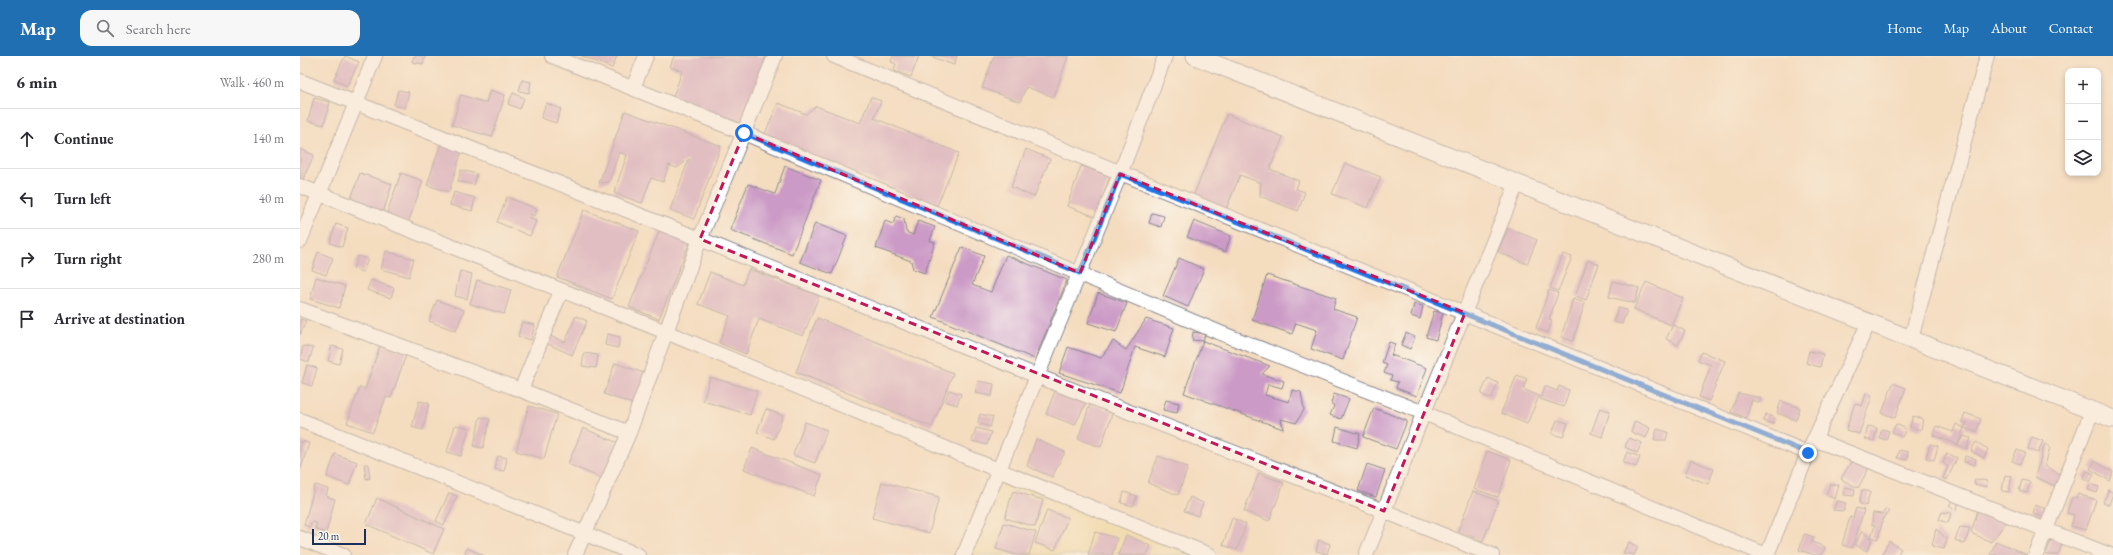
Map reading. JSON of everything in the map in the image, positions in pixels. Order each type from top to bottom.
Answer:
[{"type":"street","points":[[300,241],[375,56]]},
{"type":"street","points":[[552,56],[744,133],[1218,332],[1424,413],[1766,555],[1814,439],[1869,322]]},
{"type":"street","points":[[633,88],[646,56]]},
{"type":"street","points":[[575,555],[629,433],[700,240],[775,56]]},
{"type":"street","points":[[834,56],[1120,174],[1808,453]]},
{"type":"street","points":[[964,555],[1120,174],[1165,56]]},
{"type":"street","points":[[1195,56],[2113,419]]},
{"type":"street","points":[[1911,339],[1987,56]]},
{"type":"street","points":[[300,81],[1037,376],[1384,511],[1492,555]]},
{"type":"street","points":[[1366,555],[1517,183]]},
{"type":"street","points":[[300,186],[666,332],[998,470],[1210,555]]},
{"type":"street","points":[[521,390],[561,290]]},
{"type":"street","points":[[300,309],[521,390],[629,433]]},
{"type":"street","points":[[2036,555],[2092,411]]},
{"type":"street","points":[[300,420],[638,555]]},
{"type":"street","points":[[1814,439],[2110,555]]},
{"type":"street","points":[[300,538],[343,555]]},
{"type":"highlighted area","points":[[744,133],[1080,273],[1120,174],[1465,313],[1384,511],[700,239]]},
{"type":"sand","points":[[998,476],[1193,555],[967,555]]},
{"type":"building","points":[[345,56],[359,62],[347,86],[334,79]]},
{"type":"building","points":[[414,56],[425,56],[423,64],[412,62]]},
{"type":"building","points":[[582,56],[617,56],[612,68]]},
{"type":"building","points":[[674,56],[766,56],[743,124],[672,100],[682,71],[670,67]]},
{"type":"building","points":[[893,56],[919,56],[911,77],[894,71],[896,64],[891,62]]},
{"type":"building","points":[[930,56],[957,56],[954,65]]},
{"type":"building","points":[[994,56],[1068,56],[1054,97],[1026,87],[1020,102],[982,88]]},
{"type":"building","points":[[522,80],[531,82],[529,93],[519,91]]},
{"type":"building","points":[[398,90],[409,92],[405,108],[394,105]]},
{"type":"building","points":[[490,90],[505,95],[492,137],[452,125],[461,95],[486,103]]},
{"type":"building","points":[[513,93],[524,98],[520,109],[508,104]]},
{"type":"building","points":[[871,97],[881,101],[874,118],[959,153],[937,206],[764,136],[778,103],[806,114],[816,106],[860,123]]},
{"type":"building","points":[[314,98],[330,102],[324,125],[308,121]]},
{"type":"building","points":[[546,103],[561,109],[556,123],[541,118]]},
{"type":"building","points":[[625,111],[721,146],[694,219],[670,210],[689,159],[677,168],[669,165],[663,182],[651,178],[642,203],[614,193],[627,155],[619,152],[609,182],[599,183]]},
{"type":"building","points":[[1227,114],[1283,137],[1270,169],[1299,181],[1296,189],[1305,192],[1298,211],[1260,196],[1261,183],[1240,175],[1225,212],[1192,199]]},
{"type":"building","points":[[442,140],[463,147],[449,192],[427,185]]},
{"type":"building","points":[[300,149],[314,155],[303,179],[300,178]]},
{"type":"building","points":[[1026,149],[1050,159],[1034,197],[1011,187]]},
{"type":"building","points":[[1345,163],[1381,177],[1368,208],[1332,194]]},
{"type":"building","points":[[785,166],[821,180],[792,254],[730,230],[748,184],[775,194]]},
{"type":"building","points":[[1081,166],[1110,176],[1096,217],[1067,206]]},
{"type":"building","points":[[461,170],[477,174],[474,185],[458,181]]},
{"type":"building","points":[[360,173],[392,184],[383,213],[350,202]]},
{"type":"building","points":[[401,173],[423,181],[408,223],[386,216]]},
{"type":"building","points":[[454,192],[475,198],[472,211],[450,205]]},
{"type":"building","points":[[507,197],[537,209],[534,216],[530,214],[529,218],[536,221],[530,236],[497,222]]},
{"type":"building","points":[[584,210],[639,231],[612,299],[557,277]]},
{"type":"building","points":[[1152,213],[1164,216],[1161,227],[1149,223]]},
{"type":"building","points":[[896,216],[904,219],[906,232],[913,235],[918,221],[935,227],[930,241],[935,242],[925,273],[913,269],[911,261],[876,248],[885,221],[893,224]]},
{"type":"building","points":[[1194,221],[1231,236],[1225,252],[1187,237]]},
{"type":"building","points":[[815,223],[847,236],[832,274],[800,262]]},
{"type":"building","points":[[336,224],[348,228],[342,247],[330,243]]},
{"type":"building","points":[[1508,228],[1537,240],[1527,264],[1498,252]]},
{"type":"building","points":[[660,229],[690,241],[659,319],[629,307]]},
{"type":"building","points":[[962,247],[984,256],[972,285],[991,292],[1006,255],[1067,280],[1035,359],[933,317]]},
{"type":"building","points":[[386,251],[414,259],[409,277],[381,269]]},
{"type":"building","points":[[318,252],[333,258],[326,275],[312,270]]},
{"type":"building","points":[[1563,254],[1572,257],[1558,291],[1550,288]]},
{"type":"building","points":[[358,256],[368,259],[363,272],[353,269]]},
{"type":"building","points":[[1179,258],[1204,269],[1188,307],[1163,296]]},
{"type":"building","points":[[1588,260],[1599,264],[1586,300],[1575,296]]},
{"type":"building","points":[[749,269],[819,296],[803,336],[759,319],[746,354],[719,343],[730,316],[698,304],[710,272],[743,285]]},
{"type":"building","points":[[460,271],[472,274],[467,299],[455,296]]},
{"type":"building","points":[[1267,275],[1336,298],[1333,309],[1357,317],[1343,360],[1311,349],[1317,330],[1296,323],[1292,334],[1252,320]]},
{"type":"building","points":[[316,277],[345,286],[339,308],[310,299]]},
{"type":"building","points":[[371,280],[394,288],[391,298],[367,290]]},
{"type":"building","points":[[477,280],[511,290],[504,314],[470,304]]},
{"type":"building","points":[[1613,281],[1639,288],[1635,303],[1609,297]]},
{"type":"building","points":[[1646,282],[1683,298],[1671,325],[1634,309]]},
{"type":"building","points":[[1549,290],[1558,293],[1549,320],[1552,321],[1548,333],[1536,328]]},
{"type":"building","points":[[1098,293],[1127,303],[1116,332],[1088,323]]},
{"type":"building","points":[[1573,299],[1585,303],[1573,341],[1561,337]]},
{"type":"building","points":[[437,300],[464,310],[456,331],[429,321]]},
{"type":"building","points":[[1414,304],[1423,306],[1420,319],[1411,316]]},
{"type":"building","points":[[1618,308],[1627,310],[1622,324],[1613,322]]},
{"type":"building","points":[[1434,311],[1443,313],[1436,340],[1426,337]]},
{"type":"building","points":[[576,316],[587,321],[572,355],[546,343],[550,336],[565,342]]},
{"type":"building","points":[[817,318],[953,373],[932,427],[796,372]]},
{"type":"building","points":[[300,319],[306,321],[300,335]]},
{"type":"building","points":[[1146,319],[1174,328],[1165,357],[1135,347],[1120,393],[1059,373],[1068,347],[1101,358],[1113,341],[1126,350]]},
{"type":"building","points":[[522,322],[535,325],[531,340],[518,336]]},
{"type":"building","points":[[1673,325],[1685,331],[1678,345],[1666,339]]},
{"type":"building","points":[[1193,332],[1205,334],[1203,341],[1192,340]]},
{"type":"building","points":[[1406,333],[1415,337],[1410,349],[1401,345]]},
{"type":"building","points":[[607,334],[620,337],[618,348],[605,345]]},
{"type":"building","points":[[1203,341],[1270,366],[1262,374],[1284,381],[1282,388],[1268,384],[1265,395],[1289,402],[1292,390],[1301,392],[1304,410],[1296,423],[1281,419],[1283,429],[1184,393]]},
{"type":"building","points":[[1389,342],[1395,344],[1391,355],[1427,368],[1417,396],[1396,388],[1398,382],[1390,380],[1392,376],[1384,373],[1387,365],[1382,363]]},
{"type":"building","points":[[381,343],[407,352],[391,398],[386,397],[373,432],[347,423],[360,387],[365,389]]},
{"type":"building","points":[[303,346],[313,348],[309,362],[300,359]]},
{"type":"building","points":[[332,346],[343,349],[339,364],[328,361]]},
{"type":"building","points":[[1809,351],[1823,354],[1820,367],[1806,363]]},
{"type":"building","points":[[1702,352],[1725,361],[1709,401],[1699,397],[1711,365],[1698,360]]},
{"type":"building","points":[[584,353],[598,355],[596,368],[582,366]]},
{"type":"building","points":[[615,363],[647,374],[636,405],[604,394]]},
{"type":"building","points":[[307,365],[317,368],[312,386],[302,383]]},
{"type":"building","points":[[1517,375],[1527,379],[1523,389],[1539,396],[1527,424],[1501,413]]},
{"type":"building","points":[[710,377],[757,391],[750,415],[703,401]]},
{"type":"building","points":[[1488,378],[1498,383],[1491,399],[1481,394]]},
{"type":"building","points":[[978,381],[994,384],[992,396],[975,393]]},
{"type":"building","points":[[1893,383],[1906,388],[1895,418],[1882,413]]},
{"type":"building","points":[[1545,386],[1557,391],[1559,386],[1569,390],[1564,407],[1540,399]]},
{"type":"building","points":[[949,390],[961,394],[957,405],[945,401]]},
{"type":"building","points":[[1055,391],[1086,403],[1075,425],[1046,414]]},
{"type":"building","points":[[1738,393],[1761,398],[1759,403],[1752,400],[1746,418],[1731,412]]},
{"type":"building","points":[[1334,394],[1349,399],[1341,419],[1330,415],[1334,406],[1331,403]]},
{"type":"building","points":[[1866,394],[1872,396],[1859,434],[1846,430],[1855,403],[1862,406]]},
{"type":"building","points":[[1166,400],[1179,403],[1177,413],[1163,410]]},
{"type":"building","points":[[419,401],[429,403],[423,430],[412,427]]},
{"type":"building","points":[[1781,401],[1800,408],[1796,420],[1777,413]]},
{"type":"building","points":[[1090,404],[1113,411],[1101,447],[1078,439]]},
{"type":"building","points":[[529,406],[557,414],[544,459],[516,451]]},
{"type":"building","points":[[1374,408],[1407,421],[1396,449],[1363,437]]},
{"type":"building","points":[[1600,408],[1610,411],[1602,437],[1591,433]]},
{"type":"building","points":[[766,409],[783,416],[774,439],[757,432]]},
{"type":"building","points":[[1965,413],[1981,419],[1976,432],[1964,428],[1967,423],[1962,422]]},
{"type":"building","points":[[980,414],[993,417],[990,427],[978,423]]},
{"type":"building","points":[[1766,414],[1775,418],[1773,424],[1763,421]]},
{"type":"building","points":[[1913,416],[1923,419],[1921,430],[1910,427]]},
{"type":"building","points":[[480,417],[490,419],[483,448],[474,446]]},
{"type":"building","points":[[1557,420],[1568,423],[1563,437],[1552,434]]},
{"type":"building","points":[[1635,421],[1650,428],[1646,438],[1631,432]]},
{"type":"building","points":[[805,422],[827,430],[815,463],[793,455]]},
{"type":"building","points":[[1896,424],[1906,429],[1902,437],[1892,432]]},
{"type":"building","points":[[1956,424],[1964,428],[1958,445],[1933,435],[1936,426],[1953,432]]},
{"type":"building","points":[[455,425],[469,428],[461,456],[447,452]]},
{"type":"building","points":[[1868,426],[1877,428],[1874,441],[1865,439]]},
{"type":"building","points":[[1337,427],[1360,434],[1357,448],[1334,441]]},
{"type":"building","points":[[583,428],[618,443],[603,479],[568,464]]},
{"type":"building","points":[[976,428],[991,432],[987,445],[972,441]]},
{"type":"building","points":[[1657,429],[1668,432],[1666,440],[1654,440]]},
{"type":"building","points":[[1882,429],[1889,431],[1886,440],[1879,438]]},
{"type":"building","points":[[1963,436],[1971,438],[1967,449],[1958,445]]},
{"type":"building","points":[[2032,437],[2043,441],[2038,453],[2028,449]]},
{"type":"building","points":[[1629,438],[1642,443],[1637,453],[1625,447]]},
{"type":"building","points":[[1036,439],[1065,452],[1052,477],[1027,466]]},
{"type":"building","points":[[300,441],[309,443],[300,471]]},
{"type":"building","points":[[1976,442],[1988,449],[1984,458],[1971,451]]},
{"type":"building","points":[[2045,443],[2050,447],[2045,466],[2063,476],[2055,486],[2035,477]]},
{"type":"building","points":[[1930,444],[1938,446],[1934,460],[1926,458]]},
{"type":"building","points":[[752,448],[822,475],[814,496],[744,469]]},
{"type":"building","points":[[1899,450],[1908,452],[1907,460],[1897,458]]},
{"type":"building","points":[[2017,450],[2025,453],[2020,464],[2012,461]]},
{"type":"building","points":[[1487,451],[1511,460],[1498,497],[1474,489]]},
{"type":"building","points":[[1627,452],[1640,457],[1636,467],[1623,462]]},
{"type":"building","points":[[1947,453],[1957,458],[1947,480],[1943,478],[1948,467],[1943,463]]},
{"type":"building","points":[[335,454],[357,462],[349,485],[327,477]]},
{"type":"building","points":[[498,456],[507,458],[504,471],[495,469]]},
{"type":"building","points":[[1158,456],[1188,467],[1178,495],[1148,483]]},
{"type":"building","points":[[1965,456],[1976,459],[1975,465],[1964,462]]},
{"type":"building","points":[[1691,460],[1714,469],[1708,484],[1685,475]]},
{"type":"building","points":[[1852,460],[1870,466],[1858,488],[1841,479]]},
{"type":"building","points":[[2095,461],[2113,472],[2110,481],[2090,469]]},
{"type":"building","points":[[364,464],[368,464],[370,478],[366,479]]},
{"type":"building","points":[[1367,464],[1385,470],[1376,497],[1358,491]]},
{"type":"building","points":[[2087,471],[2094,474],[2090,482],[2083,478]]},
{"type":"building","points":[[1259,473],[1284,483],[1269,521],[1244,511]]},
{"type":"building","points":[[2005,475],[2012,476],[2009,492],[2002,491]]},
{"type":"building","points":[[1975,479],[1987,481],[1986,487],[1974,484]]},
{"type":"building","points":[[2022,480],[2030,482],[2027,493],[2019,491]]},
{"type":"building","points":[[882,482],[939,497],[929,533],[872,518]]},
{"type":"building","points":[[1830,484],[1839,485],[1835,499],[1826,495]]},
{"type":"building","points":[[2090,484],[2099,487],[2097,493],[2088,490]]},
{"type":"building","points":[[315,485],[328,489],[326,496],[335,499],[326,533],[315,529],[317,523],[311,522],[310,527],[304,525]]},
{"type":"building","points":[[1845,487],[1855,489],[1854,496],[1844,495]]},
{"type":"building","points":[[1862,490],[1870,492],[1866,506],[1859,503]]},
{"type":"building","points":[[2109,490],[2113,493],[2109,505],[2103,502]]},
{"type":"building","points":[[1013,491],[1043,500],[1035,527],[1005,518]]},
{"type":"building","points":[[1473,491],[1498,501],[1483,541],[1458,531]]},
{"type":"building","points":[[1124,492],[1137,496],[1133,506],[1121,503]]},
{"type":"building","points":[[449,493],[457,496],[444,525],[436,521]]},
{"type":"building","points":[[2078,494],[2096,500],[2086,530],[2071,526],[2074,515],[2067,513],[2072,497],[2076,498]]},
{"type":"building","points":[[1190,497],[1203,503],[1198,516],[1184,511]]},
{"type":"building","points":[[377,498],[444,529],[433,554],[366,524]]},
{"type":"building","points":[[1954,498],[1959,503],[1956,510],[1949,505]]},
{"type":"building","points":[[1837,501],[1846,503],[1844,511],[1833,510]]},
{"type":"building","points":[[2035,505],[2046,509],[2044,517],[2033,514]]},
{"type":"building","points":[[1979,506],[2008,520],[1991,542],[1971,533]]},
{"type":"building","points":[[1856,508],[1864,510],[1852,548],[1842,545],[1850,517],[1853,518]]},
{"type":"building","points":[[1886,509],[1889,512],[1883,519],[1878,539],[1871,537],[1875,525],[1872,525],[1873,513],[1882,514]]},
{"type":"building","points":[[1047,510],[1068,518],[1055,550],[1035,543]]},
{"type":"building","points":[[1942,512],[1951,513],[1948,523],[1939,520]]},
{"type":"building","points":[[1232,518],[1246,524],[1237,550],[1223,545]]},
{"type":"building","points":[[1004,523],[1036,532],[1029,555],[1017,555],[996,549]]},
{"type":"building","points":[[1960,527],[1970,528],[1965,544],[1955,540]]},
{"type":"building","points":[[1936,529],[1947,539],[1944,549],[1932,546]]},
{"type":"building","points":[[1862,531],[1872,540],[1867,551],[1855,545]]},
{"type":"building","points":[[1095,532],[1117,538],[1112,555],[1088,555]]},
{"type":"building","points":[[1804,534],[1814,537],[1812,542],[1825,547],[1822,555],[1815,555],[1799,550]]},
{"type":"building","points":[[1126,535],[1151,546],[1147,555],[1118,555]]},
{"type":"building","points":[[2052,537],[2063,541],[2058,555],[2046,555]]},
{"type":"building","points":[[1319,540],[1330,544],[1327,554],[1316,551]]},
{"type":"building","points":[[1889,541],[1901,549],[1897,555],[1882,554]]},
{"type":"building","points":[[1996,541],[2027,555],[1990,555]]},
{"type":"building","points":[[1629,542],[1638,547],[1634,555],[1623,553]]},
{"type":"building","points":[[467,548],[483,555],[464,555]]},
{"type":"route","points":[[744,133],[1080,273],[1120,174],[1808,453]]}]
